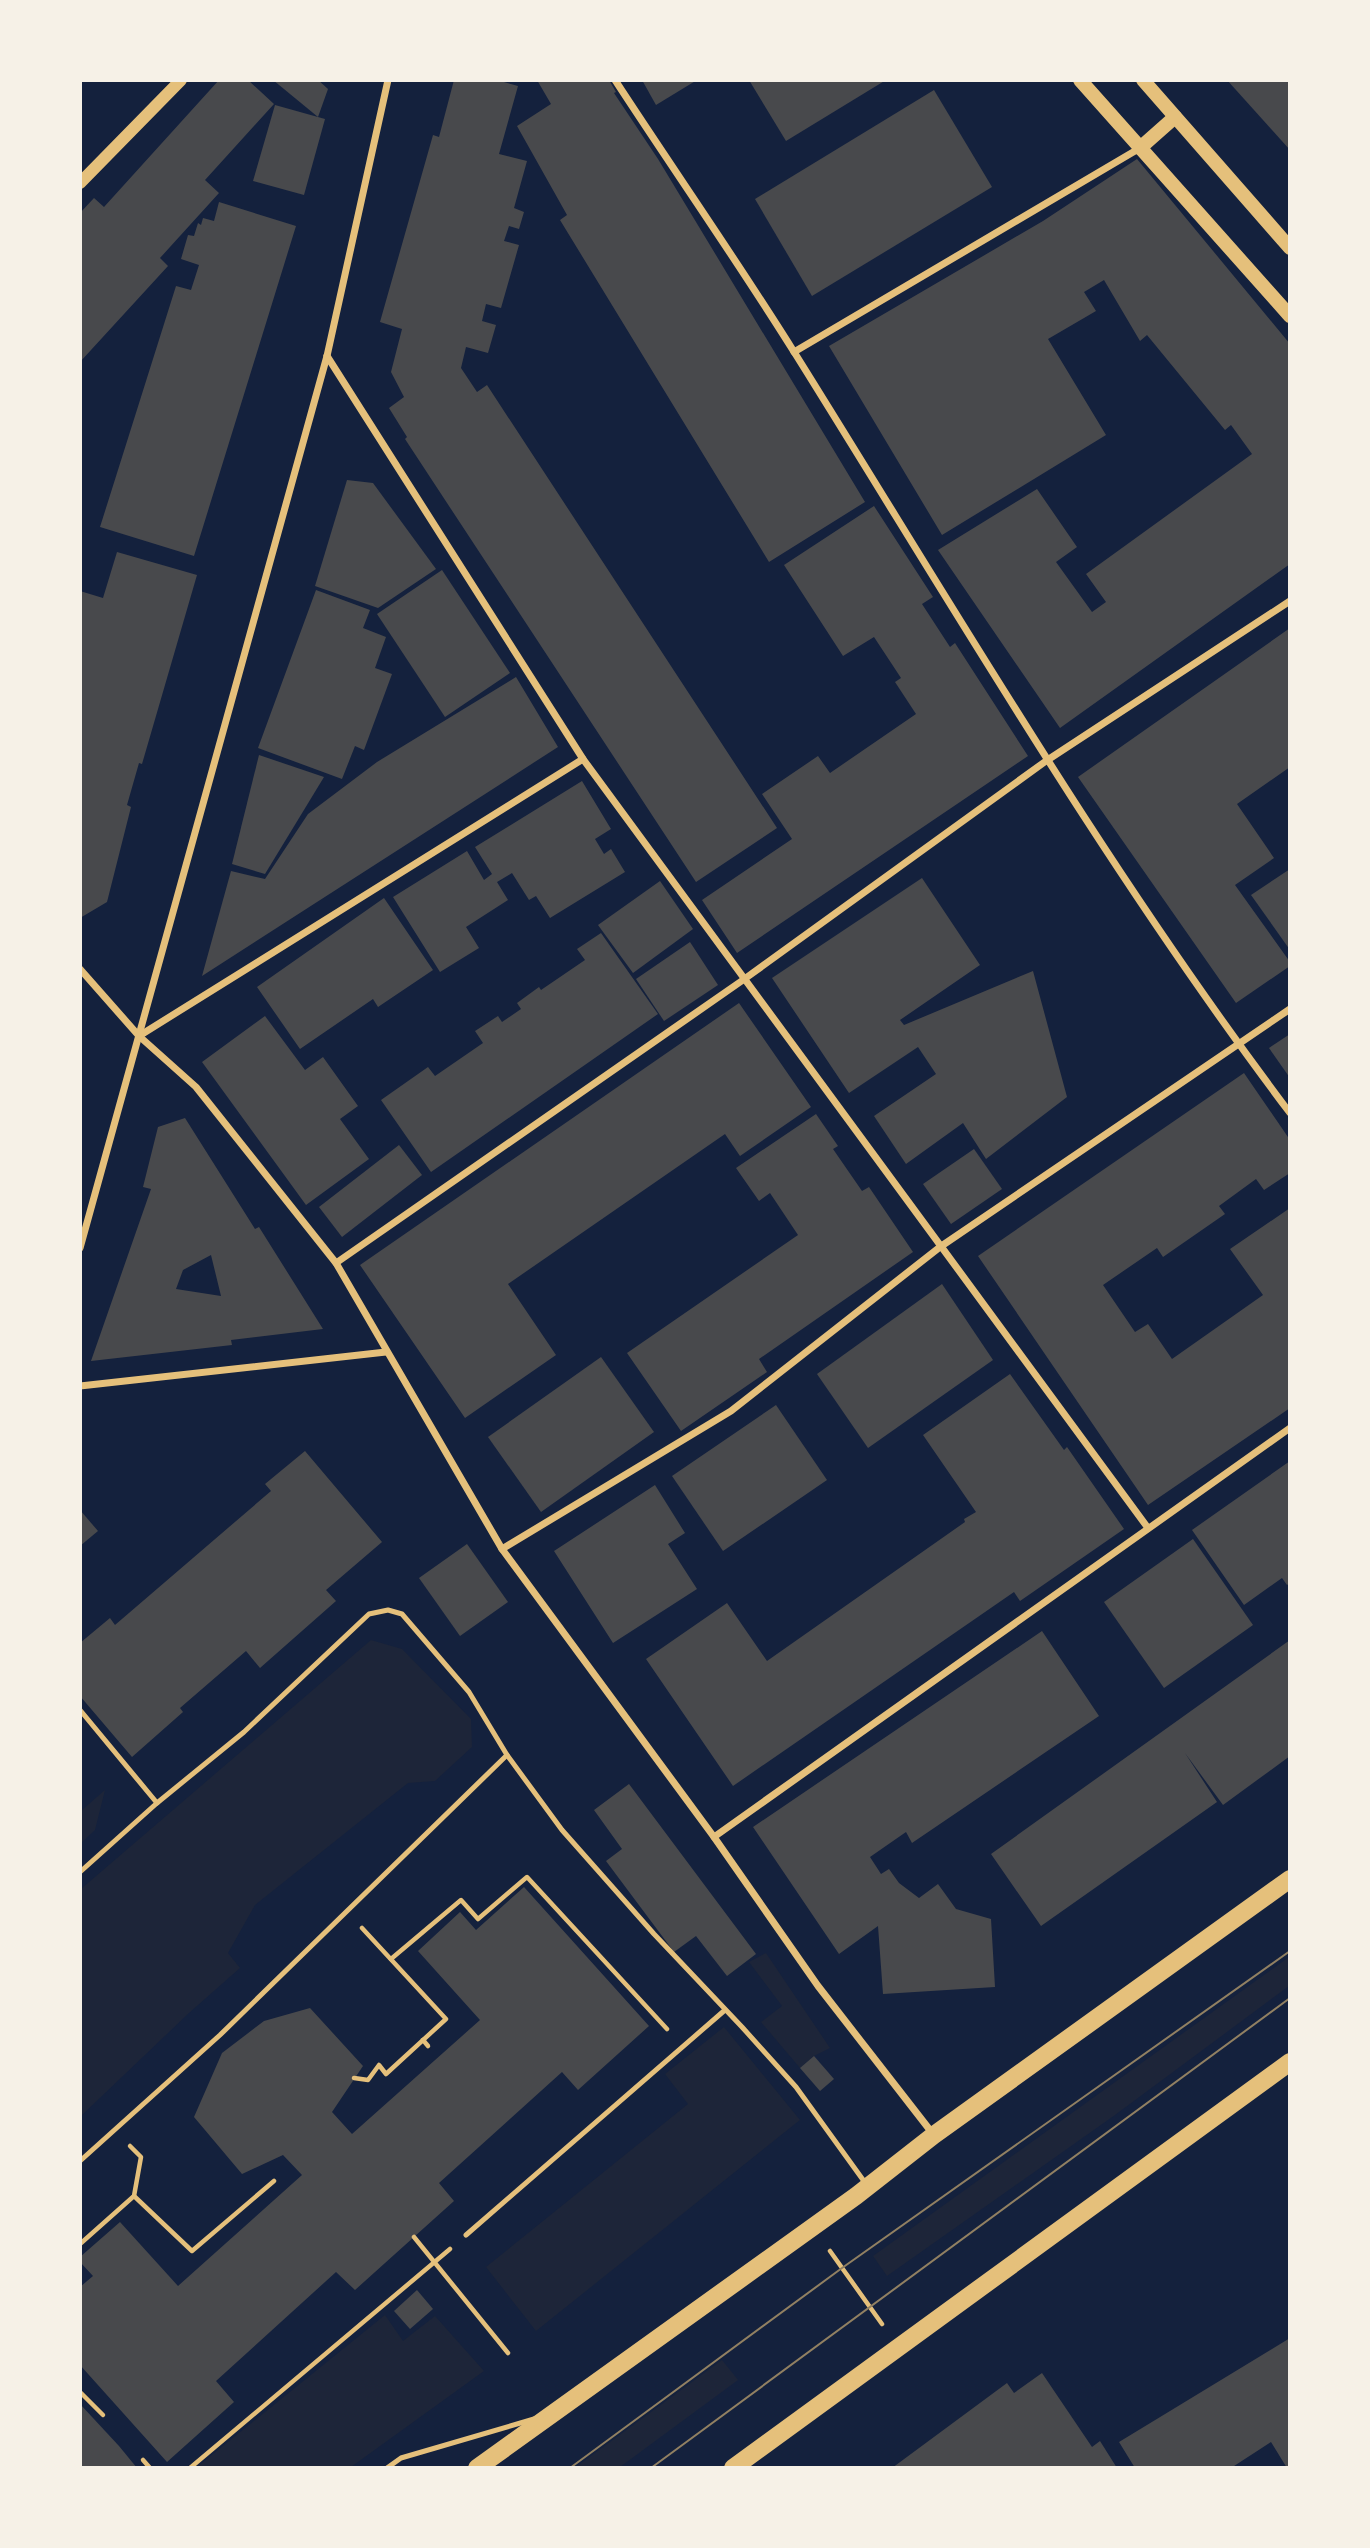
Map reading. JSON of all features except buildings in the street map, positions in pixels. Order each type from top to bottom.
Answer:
[{"type":"main road","points":[[1080,80],[1290,316]]},
{"type":"main road","points":[[1143,80],[1290,248]]},
{"type":"main road","points":[[1140,148],[1175,117]]},
{"type":"main road","points":[[477,2468],[1290,1879]]},
{"type":"main road","points":[[733,2468],[1290,2062]]},
{"type":"street","points":[[80,183],[181,80]]},
{"type":"street","points":[[80,1248],[327,356],[388,80]]},
{"type":"street","points":[[615,80],[794,352],[1046,761],[1237,1044],[1290,1113]]},
{"type":"street","points":[[794,352],[1140,148]]},
{"type":"street","points":[[327,356],[583,759],[1148,1528]]},
{"type":"street","points":[[336,1263],[743,979],[1046,761],[1290,601]]},
{"type":"street","points":[[139,1036],[583,759]]},
{"type":"street","points":[[80,969],[139,1036],[196,1087],[336,1263],[502,1549],[714,1837],[818,1986],[934,2135]]},
{"type":"street","points":[[502,1549],[731,1411],[940,1247],[1290,1009]]},
{"type":"street","points":[[80,1386],[386,1352]]},
{"type":"street","points":[[714,1837],[1290,1428]]},
{"type":"lane","points":[[80,1872],[157,1803],[244,1732],[369,1614],[388,1610],[402,1614],[469,1692],[507,1755],[562,1830],[796,2087],[868,2186]]},
{"type":"lane","points":[[80,1710],[157,1803]]},
{"type":"lane","points":[[80,2161],[220,2035],[507,1755]]},
{"type":"lane","points":[[466,2235],[726,2010]]},
{"type":"lane","points":[[387,2468],[401,2458],[550,2414]]},
{"type":"path","points":[[391,1958],[461,1900],[478,1919],[527,1877],[683,2046]]},
{"type":"path","points":[[354,2078],[368,2080],[379,2065],[386,2074],[446,2019],[373,1940]]},
{"type":"path","points":[[423,2040],[428,2046]]},
{"type":"path","points":[[80,2244],[134,2196],[141,2157]]},
{"type":"path","points":[[134,2196],[192,2251],[274,2181]]},
{"type":"path","points":[[813,2226],[899,2347]]},
{"type":"path","points":[[414,2237],[508,2353]]},
{"type":"path","points":[[190,2468],[435,2262]]},
{"type":"path","points":[[80,2392],[103,2416]]},
{"type":"path","points":[[143,2460],[149,2468]]},
{"type":"shaded area","points":[[371,1640],[402,1649],[471,1719],[472,1747],[435,1781],[408,1783],[255,1905],[228,1953],[240,1968],[81,2116],[81,1889]]},
{"type":"shaded area","points":[[105,1790],[95,1830],[81,1843],[81,1811]]},
{"type":"shaded area","points":[[766,1953],[830,2048],[814,2056],[800,2068],[761,2022],[782,2006],[749,1962]]},
{"type":"shaded area","points":[[1289,1957],[1289,1986],[1115,2115],[887,2276],[873,2256]]},
{"type":"shaded area","points":[[724,2027],[800,2120],[536,2331],[486,2267],[688,2104],[665,2074]]},
{"type":"shaded area","points":[[385,2315],[403,2341],[435,2316],[484,2371],[351,2467],[197,2467]]},
{"type":"shaded area","points":[[722,2360],[738,2380],[620,2467],[576,2467]]},
{"type":"tram line","points":[[570,2468],[842,2268],[1290,1951]]},
{"type":"tram line","points":[[651,2468],[1290,1998]]}]
